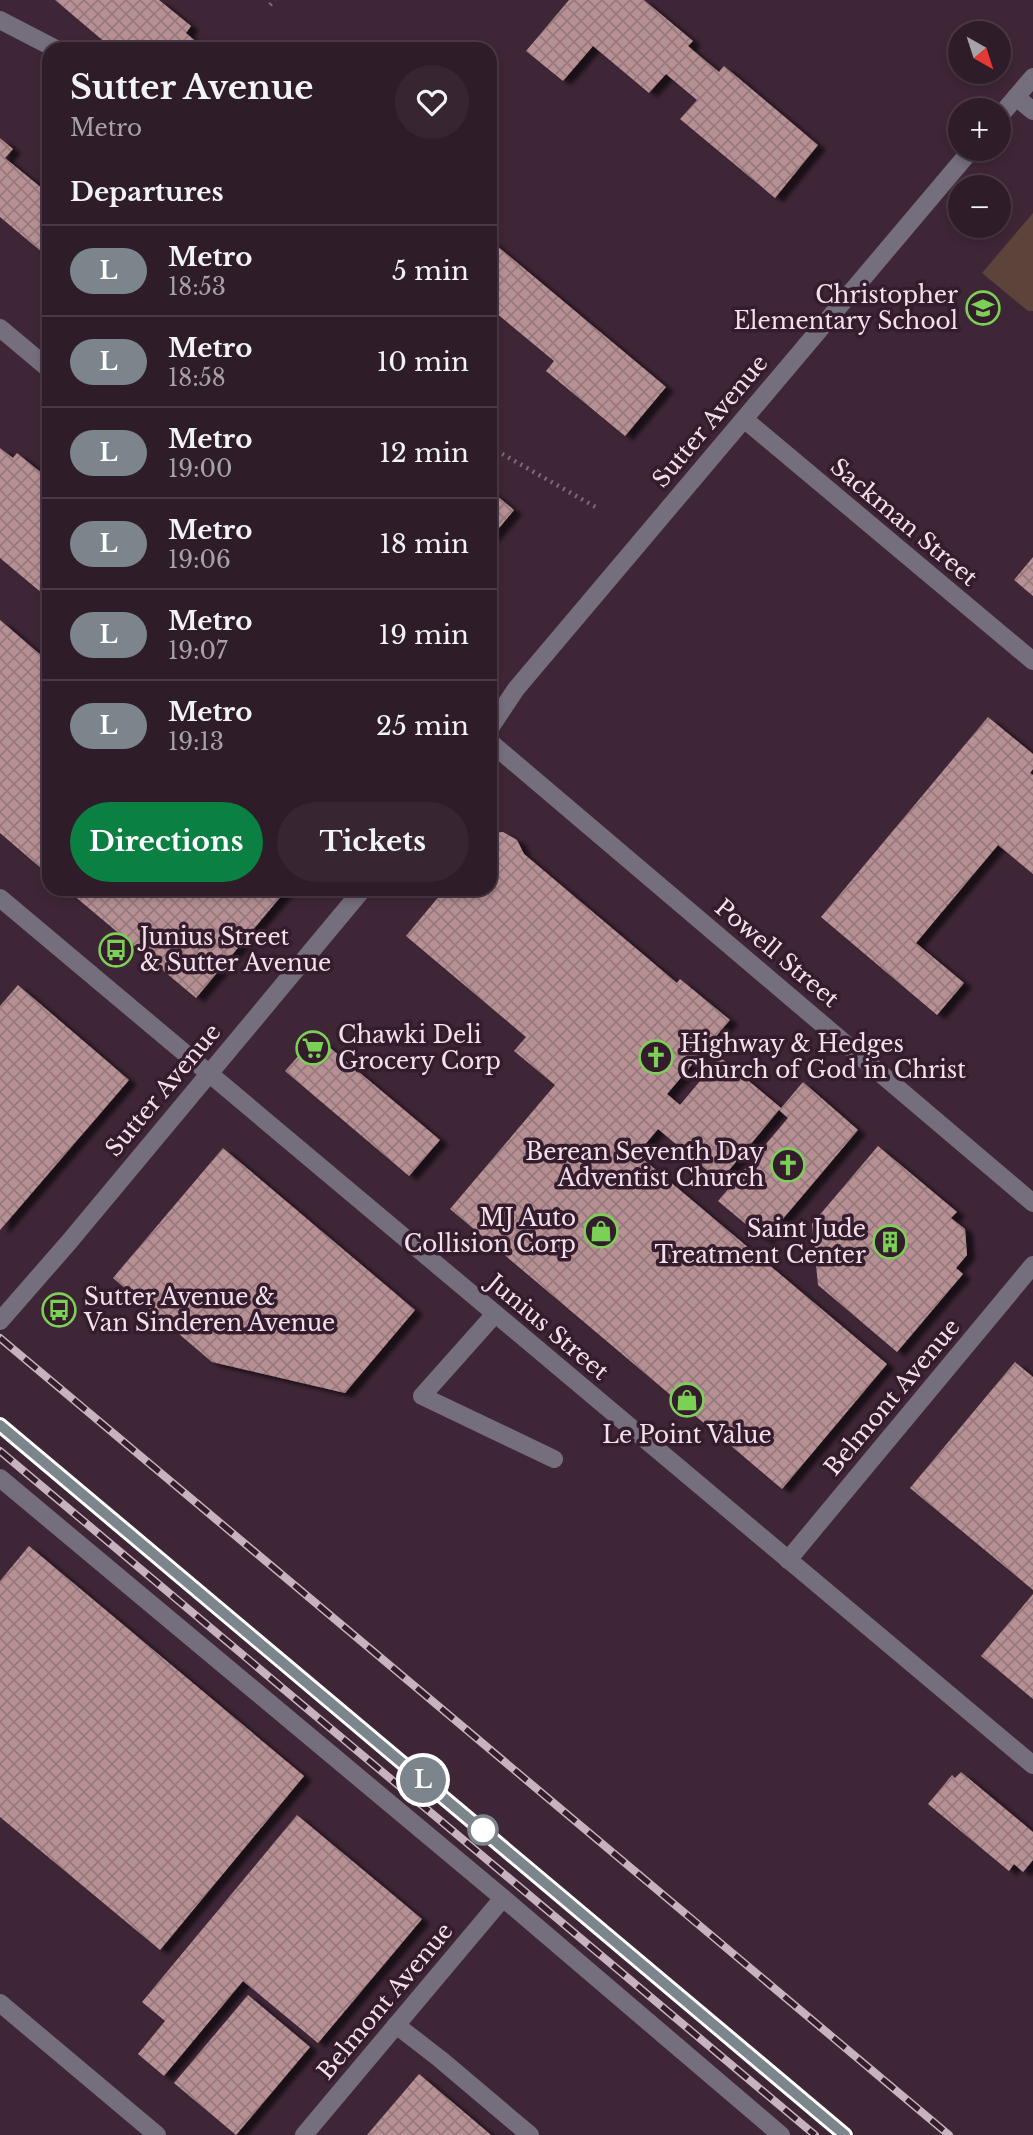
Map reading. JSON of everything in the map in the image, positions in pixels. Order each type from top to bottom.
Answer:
[{"type":"street","points":[[0,20],[42,42]]},
{"type":"street","points":[[1011,103],[1033,77]]},
{"type":"street","points":[[1016,97],[1033,111]]},
{"type":"street","name":"Sutter Avenue","points":[[497,718],[525,678],[962,161]]},
{"type":"street","points":[[0,328],[42,363]]},
{"type":"street","name":"Sackman Street","points":[[744,419],[1033,661]]},
{"type":"street","name":"Powell Street","points":[[497,748],[1033,1203]]},
{"type":"street","name":"Sutter Avenue","points":[[0,1321],[357,896]]},
{"type":"street","name":"Junius Street","points":[[0,898],[1033,1765]]},
{"type":"street","name":"Belmont Avenue","points":[[789,1560],[1033,1265]]},
{"type":"street","points":[[495,1314],[422,1396],[554,1459]]},
{"type":"street","points":[[0,1478],[503,1898],[781,2135]]},
{"type":"street","name":"Belmont Avenue","points":[[304,2135],[503,1898]]},
{"type":"street","points":[[0,2003],[157,2135]]},
{"type":"street","points":[[396,2025],[530,2135]]},
{"type":"path","points":[[270,5],[275,0]]},
{"type":"path","points":[[497,451],[599,509]]},
{"type":"shaded area","points":[[1033,213],[1033,311],[1028,311],[982,273]]},
{"type":"building","points":[[55,0],[159,0],[191,26],[186,33],[197,42],[105,42]]},
{"type":"building","points":[[569,0],[644,0],[693,41],[688,46],[719,72],[724,66],[818,145],[775,198],[680,119],[697,100],[666,74],[649,93],[593,46],[563,81],[526,51]]},
{"type":"building","points":[[0,138],[13,149],[5,158],[42,188],[42,252],[0,217]]},
{"type":"building","points":[[497,246],[666,387],[625,436],[546,371],[554,361],[497,314]]},
{"type":"building","points":[[0,448],[13,458],[17,453],[42,473],[42,593],[0,558]]},
{"type":"building","points":[[497,496],[514,510],[497,531]]},
{"type":"building","points":[[1033,557],[1033,596],[1014,580]]},
{"type":"building","points":[[0,620],[42,656],[42,869],[0,833]]},
{"type":"building","points":[[988,717],[1033,754],[1033,769],[1030,773],[1033,775],[1033,874],[998,845],[916,943],[964,983],[937,1015],[821,917]]},
{"type":"building","points":[[497,832],[503,832],[517,840],[524,854],[677,983],[680,979],[730,1020],[667,1094],[680,1105],[720,1057],[781,1108],[803,1082],[858,1130],[765,1240],[718,1201],[788,1118],[779,1110],[720,1181],[658,1129],[637,1154],[887,1364],[782,1489],[450,1209],[555,1085],[514,1051],[526,1037],[406,936],[439,896],[497,896]]},
{"type":"building","points":[[74,896],[281,896],[196,998]]},
{"type":"building","points":[[18,985],[129,1080],[0,1230],[0,1006]]},
{"type":"building","points":[[316,1036],[440,1140],[409,1176],[285,1071]]},
{"type":"building","name":"Saint Jude Treatment Center","points":[[878,1146],[957,1212],[951,1218],[965,1229],[967,1255],[956,1268],[963,1274],[897,1352],[818,1285],[812,1224]]},
{"type":"building","points":[[223,1148],[415,1310],[345,1393],[212,1362],[113,1278]]},
{"type":"building","points":[[1015,1362],[1033,1377],[1033,1590],[910,1488]]},
{"type":"building","points":[[29,1546],[304,1776],[160,1950],[0,1817],[0,1581]]},
{"type":"building","points":[[1033,1594],[1033,1699],[981,1656]]},
{"type":"building","points":[[961,1772],[1033,1832],[1033,1860],[1023,1872],[1014,1864],[1009,1871],[928,1804],[952,1775],[955,1778]]},
{"type":"building","points":[[297,1815],[422,1919],[318,2043],[243,1981],[164,2076],[138,2054],[165,2021],[142,2002]]},
{"type":"building","points":[[248,1995],[310,2047],[236,2135],[174,2083]]},
{"type":"building","points":[[419,2074],[491,2135],[367,2135]]},
{"type":"railway","points":[[0,1338],[949,2135]]},
{"type":"railway","points":[[0,1425],[845,2135]]},
{"type":"railway","points":[[0,1451],[815,2135]]},
{"type":"metro line","name":"L","points":[[0,1425],[845,2135]]},
{"type":"place","name":"Christopher Elementary School","points":[[983,308]]},
{"type":"place","name":"Junius Street & Sutter Avenue","points":[[116,950]]},
{"type":"place","name":"Chawki Deli Grocery Corp","points":[[313,1048]]},
{"type":"place","name":"Highway & Hedges Church of God in Christ","points":[[656,1057]]},
{"type":"place","name":"Berean Seventh Day Adventist Church","points":[[788,1165]]},
{"type":"place","name":"MJ Auto Collision Corp","points":[[601,1231]]},
{"type":"place","name":"Saint Jude Treatment Center","points":[[890,1242]]},
{"type":"place","name":"Sutter Avenue & Van Sinderen Avenue","points":[[59,1310]]},
{"type":"place","name":"Le Point Value","points":[[687,1400]]}]
